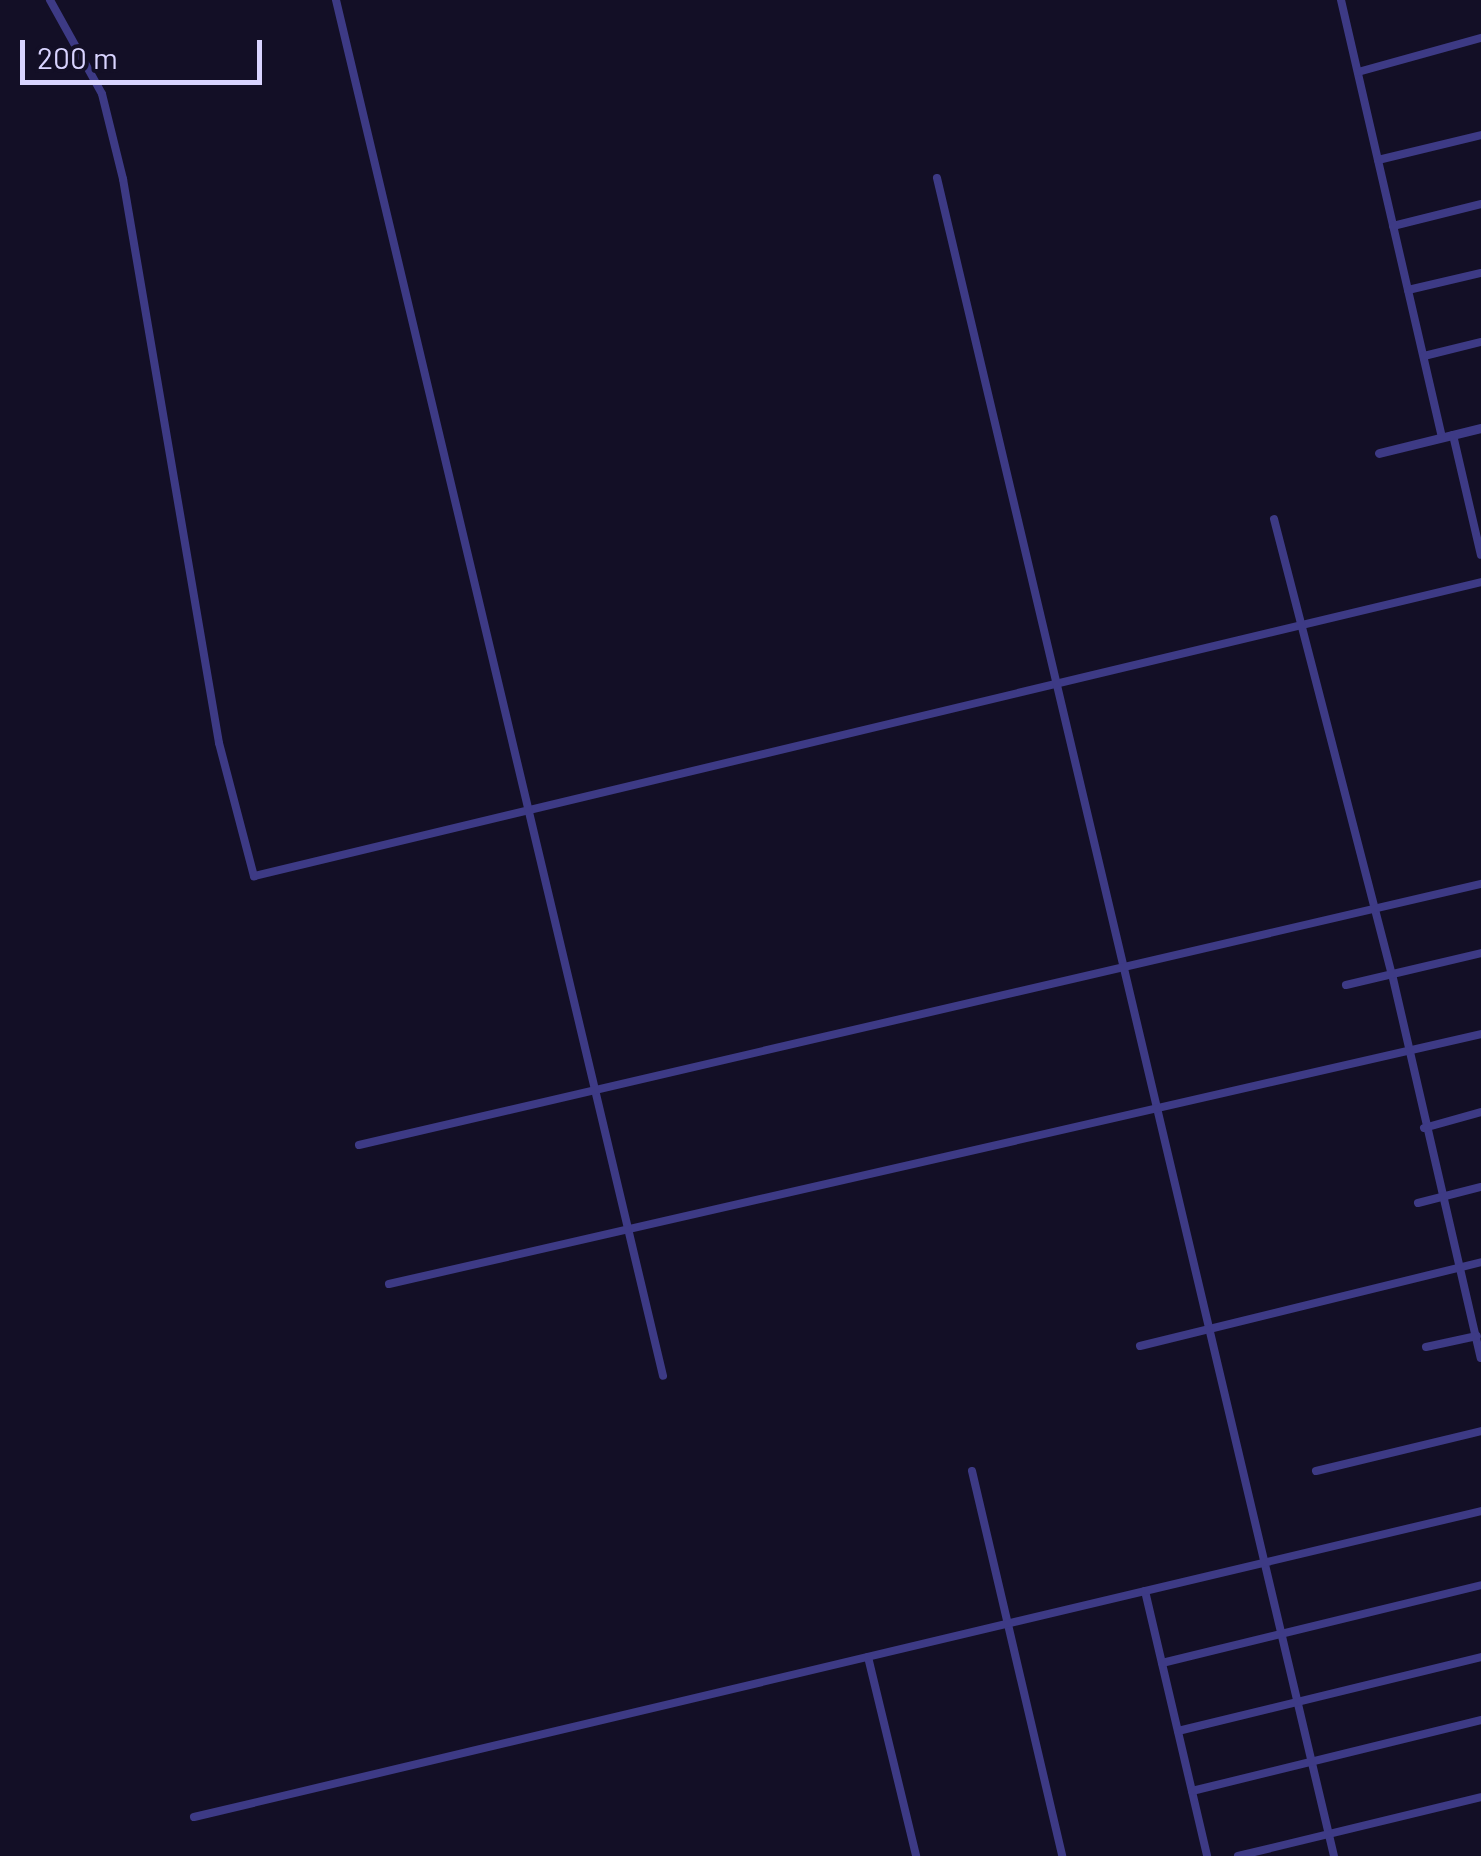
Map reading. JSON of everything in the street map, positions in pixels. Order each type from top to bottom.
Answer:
[{"type":"street","points":[[50,0],[102,94],[123,179],[219,742],[254,876],[1481,582]]},
{"type":"street","points":[[336,0],[663,1376]]},
{"type":"street","points":[[1341,0],[1424,356],[1476,515],[1481,555]]},
{"type":"street","points":[[1358,72],[1481,38]]},
{"type":"street","points":[[1378,160],[1481,136]]},
{"type":"street","points":[[937,178],[1334,1856]]},
{"type":"street","points":[[1394,226],[1481,204]]},
{"type":"street","points":[[1408,290],[1481,273]]},
{"type":"street","points":[[1424,356],[1481,342]]},
{"type":"street","points":[[1379,453],[1481,428]]},
{"type":"street","points":[[1274,520],[1392,974],[1481,1358]]},
{"type":"street","points":[[359,1145],[1481,884]]},
{"type":"street","points":[[1346,985],[1481,953]]},
{"type":"street","points":[[389,1284],[1481,1034]]},
{"type":"street","points":[[1426,1127],[1481,1112]]},
{"type":"street","points":[[1418,1203],[1481,1187]]},
{"type":"street","points":[[1140,1346],[1481,1262]]},
{"type":"street","points":[[1426,1347],[1478,1336]]},
{"type":"street","points":[[1316,1471],[1481,1431]]},
{"type":"street","points":[[972,1471],[1062,1856]]},
{"type":"street","points":[[194,1817],[1481,1511]]},
{"type":"street","points":[[1162,1663],[1481,1585]]},
{"type":"street","points":[[1146,1590],[1207,1856]]},
{"type":"street","points":[[868,1657],[916,1856]]},
{"type":"street","points":[[1178,1730],[1481,1657]]},
{"type":"street","points":[[1192,1791],[1481,1720]]},
{"type":"street","points":[[1238,1856],[1481,1798]]}]
